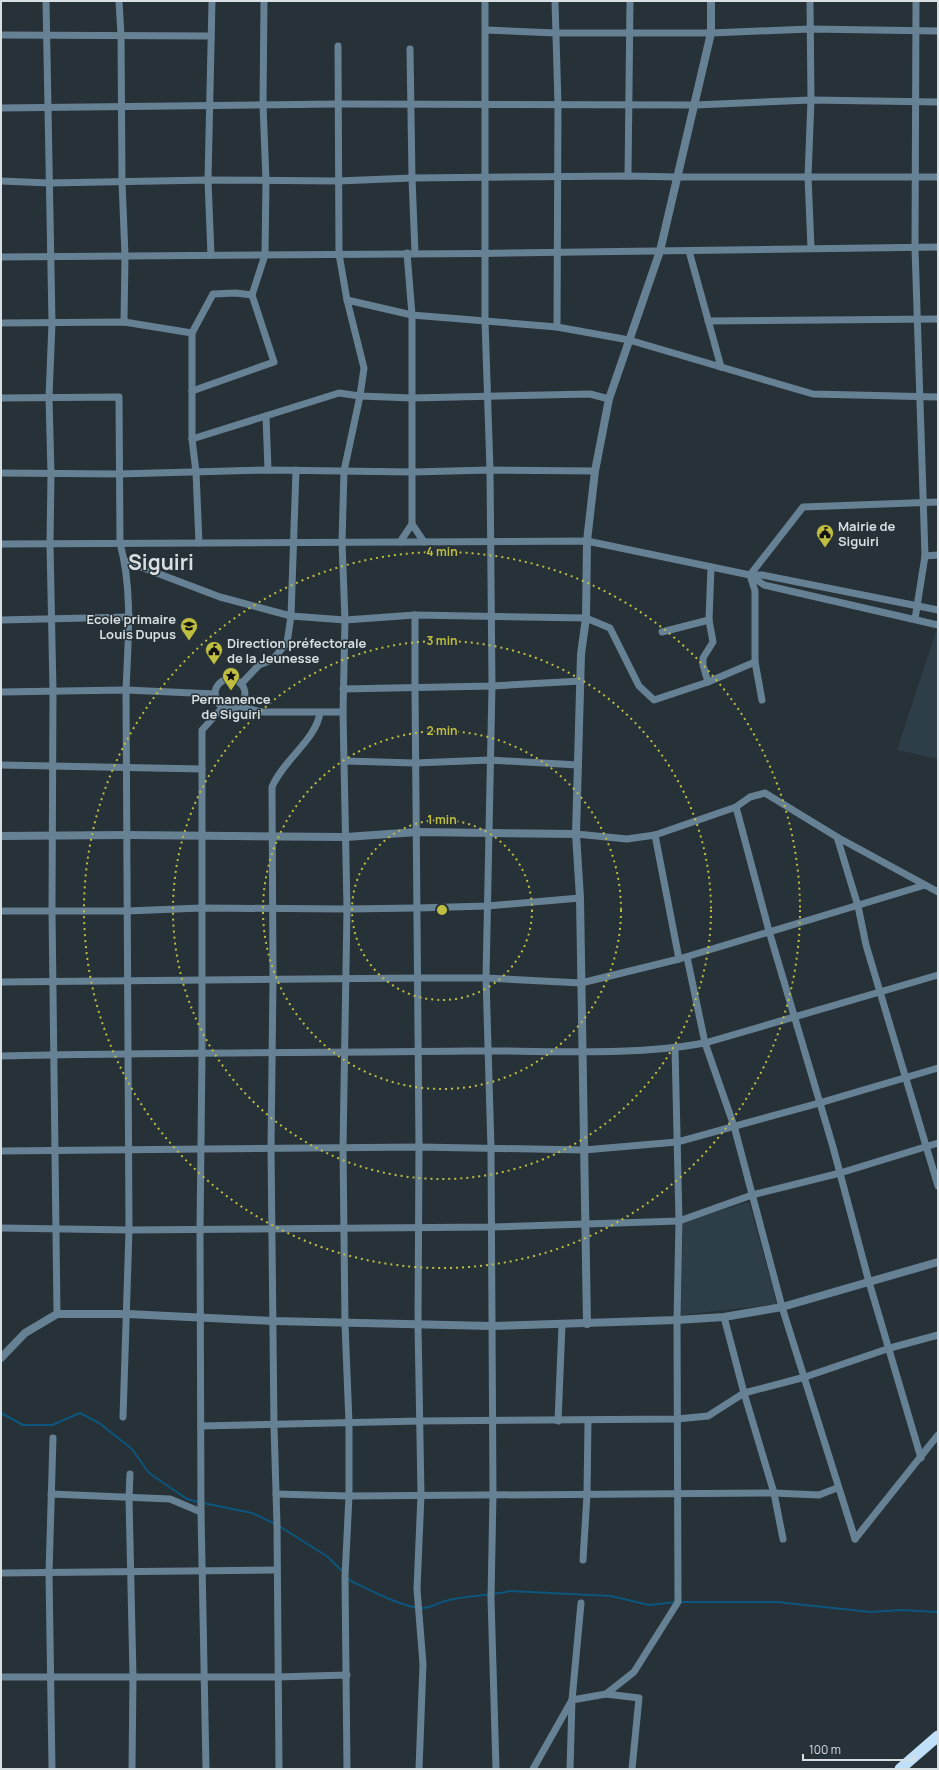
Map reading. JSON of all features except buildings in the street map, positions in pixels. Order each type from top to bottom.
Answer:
[{"type":"highway","points":[[900,1769],[938,1736]]},
{"type":"street","points":[[46,1],[48,36],[52,323],[49,397],[52,474],[50,544],[53,691],[52,911],[55,1055],[54,1152],[57,1314]]},
{"type":"street","points":[[119,1],[121,36],[122,181],[125,256],[124,322]]},
{"type":"street","points":[[211,255],[208,180],[211,106],[212,1]]},
{"type":"street","points":[[192,391],[274,362],[252,295],[265,255],[266,180],[263,105],[264,1]]},
{"type":"street","points":[[486,1],[485,321],[490,470],[492,686],[486,978],[491,1148],[493,1495],[491,1598],[496,1769]]},
{"type":"street","points":[[555,1],[558,105],[558,327]]},
{"type":"street","points":[[628,176],[630,1]]},
{"type":"street","points":[[587,1324],[580,898],[576,834],[581,654],[586,618],[587,541],[595,471],[609,399],[660,251],[711,33],[711,1]]},
{"type":"street","points":[[810,1],[811,100],[808,177],[811,248]]},
{"type":"street","points":[[915,619],[925,556],[922,502],[915,248],[916,1]]},
{"type":"street","points":[[486,30],[556,33],[711,33],[810,30],[938,31]]},
{"type":"street","points":[[1,35],[211,36]]},
{"type":"street","points":[[338,46],[339,254],[347,300],[364,368],[360,396],[344,471],[342,542],[345,620],[343,712],[347,910],[343,1148],[345,1324],[349,1423],[345,1574],[347,1769]]},
{"type":"street","points":[[410,49],[415,253]]},
{"type":"street","points":[[1,108],[338,104],[695,105],[811,100],[938,102]]},
{"type":"street","points":[[1,181],[49,183],[208,180],[338,181],[412,178],[628,176],[938,177]]},
{"type":"street","points":[[1,257],[689,251],[938,247]]},
{"type":"street","points":[[689,251],[721,367]]},
{"type":"street","points":[[400,542],[412,524],[412,315],[407,253]]},
{"type":"street","points":[[199,543],[196,472],[192,438],[192,333],[213,294],[236,293],[252,295]]},
{"type":"street","points":[[347,300],[412,315],[558,327],[629,340],[813,394],[938,397]]},
{"type":"street","points":[[708,321],[938,320]]},
{"type":"street","points":[[1,323],[124,322],[192,333]]},
{"type":"street","points":[[192,438],[339,393],[360,396],[412,398],[590,394],[609,399]]},
{"type":"street","points":[[1,398],[118,397],[120,543],[125,561],[130,618],[126,690],[129,1230],[123,1416]]},
{"type":"street","points":[[266,416],[268,470]]},
{"type":"street","points":[[1,473],[118,474],[268,470],[413,472],[490,470],[595,471]]},
{"type":"street","points":[[241,684],[259,664],[272,660],[287,643],[291,616],[296,470]]},
{"type":"street","points":[[750,575],[803,506],[938,502]]},
{"type":"street","points":[[412,524],[424,542]]},
{"type":"street","points":[[1,544],[587,541],[750,575],[762,575],[938,610]]},
{"type":"street","points":[[925,556],[938,555]]},
{"type":"street","points":[[125,561],[220,597],[291,616],[345,620],[416,616],[586,618],[610,628],[639,686],[654,700],[708,682],[755,662]]},
{"type":"street","points":[[708,682],[703,665],[703,658],[713,642],[710,620],[711,567]]},
{"type":"street","points":[[750,575],[764,585],[938,625]]},
{"type":"street","points":[[750,575],[755,591],[755,662],[762,700]]},
{"type":"street","points":[[416,616],[415,763],[417,832],[419,1147],[418,1325],[421,1495],[417,1589],[423,1664],[419,1769]]},
{"type":"street","points":[[1,620],[130,618]]},
{"type":"street","points":[[662,632],[710,620]]},
{"type":"street","points":[[232,680],[241,684],[245,694],[242,703],[238,706],[228,709],[217,702],[215,694],[216,689],[222,682],[232,680]]},
{"type":"street","points":[[343,689],[492,686],[581,681]]},
{"type":"street","points":[[1,692],[126,690],[215,694]]},
{"type":"street","points":[[238,706],[262,712],[343,712]]},
{"type":"street","points":[[206,1769],[200,1319],[202,730],[224,707]]},
{"type":"street","points":[[279,1769],[271,1148],[273,979],[272,787],[276,777],[315,730],[320,712]]},
{"type":"street","points":[[345,761],[415,763],[490,760],[578,765]]},
{"type":"street","points":[[1,765],[202,769]]},
{"type":"street","points":[[1,836],[52,837],[126,835],[346,837],[417,832],[488,832],[576,834],[627,839],[655,835],[736,807],[750,798],[764,793],[837,837],[938,892]]},
{"type":"street","points":[[736,807],[793,1016],[840,1173],[869,1282],[890,1348],[921,1458]]},
{"type":"street","points":[[655,835],[679,959]]},
{"type":"street","points":[[837,837],[858,906],[866,945],[938,1186]]},
{"type":"street","points":[[1,982],[486,978],[581,983],[679,959],[925,885]]},
{"type":"street","points":[[1,911],[127,911],[201,908],[347,910],[487,906],[580,898]]},
{"type":"street","points":[[686,956],[705,1043],[734,1126],[782,1307],[805,1377],[837,1488],[855,1539],[938,1435]]},
{"type":"street","points":[[1,1056],[489,1051],[583,1052],[675,1048],[705,1043],[793,1016],[938,975]]},
{"type":"street","points":[[606,1694],[634,1672],[678,1602],[677,1320],[679,1221],[675,1048]]},
{"type":"street","points":[[1,1151],[54,1152],[129,1149],[200,1150],[419,1147],[584,1150],[677,1142],[819,1103],[938,1068]]},
{"type":"street","points":[[1,1228],[129,1230],[491,1227],[679,1221],[752,1195],[840,1173],[938,1143]]},
{"type":"street","points":[[1,1358],[26,1333],[57,1314],[127,1314],[200,1319],[345,1324],[492,1326],[677,1320],[724,1316],[782,1307],[938,1262]]},
{"type":"street","points":[[724,1316],[744,1393],[774,1493],[783,1539]]},
{"type":"street","points":[[558,1421],[562,1324]]},
{"type":"street","points":[[202,1426],[274,1426],[420,1421],[492,1422],[677,1419],[708,1416],[744,1393],[805,1377],[890,1348],[938,1335]]},
{"type":"street","points":[[583,1560],[587,1495],[588,1420]]},
{"type":"street","points":[[52,1769],[49,1573],[53,1438]]},
{"type":"street","points":[[130,1474],[130,1572],[133,1676],[132,1769]]},
{"type":"street","points":[[276,1494],[348,1496],[678,1495],[774,1493],[819,1495],[837,1488]]},
{"type":"street","points":[[51,1494],[170,1499],[202,1506]]},
{"type":"street","points":[[1,1573],[276,1570]]},
{"type":"street","points":[[570,1769],[572,1700],[581,1603]]},
{"type":"street","points":[[1,1677],[277,1677],[347,1675]]},
{"type":"street","points":[[572,1700],[606,1694],[639,1698],[632,1769]]},
{"type":"street","points":[[533,1769],[572,1700]]},
{"type":"shaded area","points":[[938,625],[938,759],[897,750]]},
{"type":"shaded area","points":[[749,1202],[777,1304],[681,1315],[683,1222]]},
{"type":"waterway","points":[[1,1413],[23,1425],[52,1425],[80,1413],[99,1423],[132,1449],[149,1473],[187,1499],[198,1502]]},
{"type":"waterway","points":[[203,1503],[252,1513],[275,1524]]},
{"type":"waterway","points":[[279,1526],[328,1557],[343,1572]]},
{"type":"waterway","points":[[347,1577],[351,1581],[383,1596],[417,1608],[425,1608],[457,1598],[510,1591],[611,1596],[649,1605],[676,1602]]},
{"type":"waterway","points":[[680,1602],[777,1602],[871,1612],[901,1610],[938,1612]]},
{"type":"place","name":"Mairie de Siguiri","points":[[825,548]]},
{"type":"place","name":"Ecole primaire Louis Dupus","points":[[189,641]]},
{"type":"place","name":"Direction préfectorale de la Jeunesse","points":[[214,665]]},
{"type":"place","name":"Permanence de Siguiri","points":[[231,691]]},
{"type":"district","name":"Siguiri","points":[[161,562]]}]
